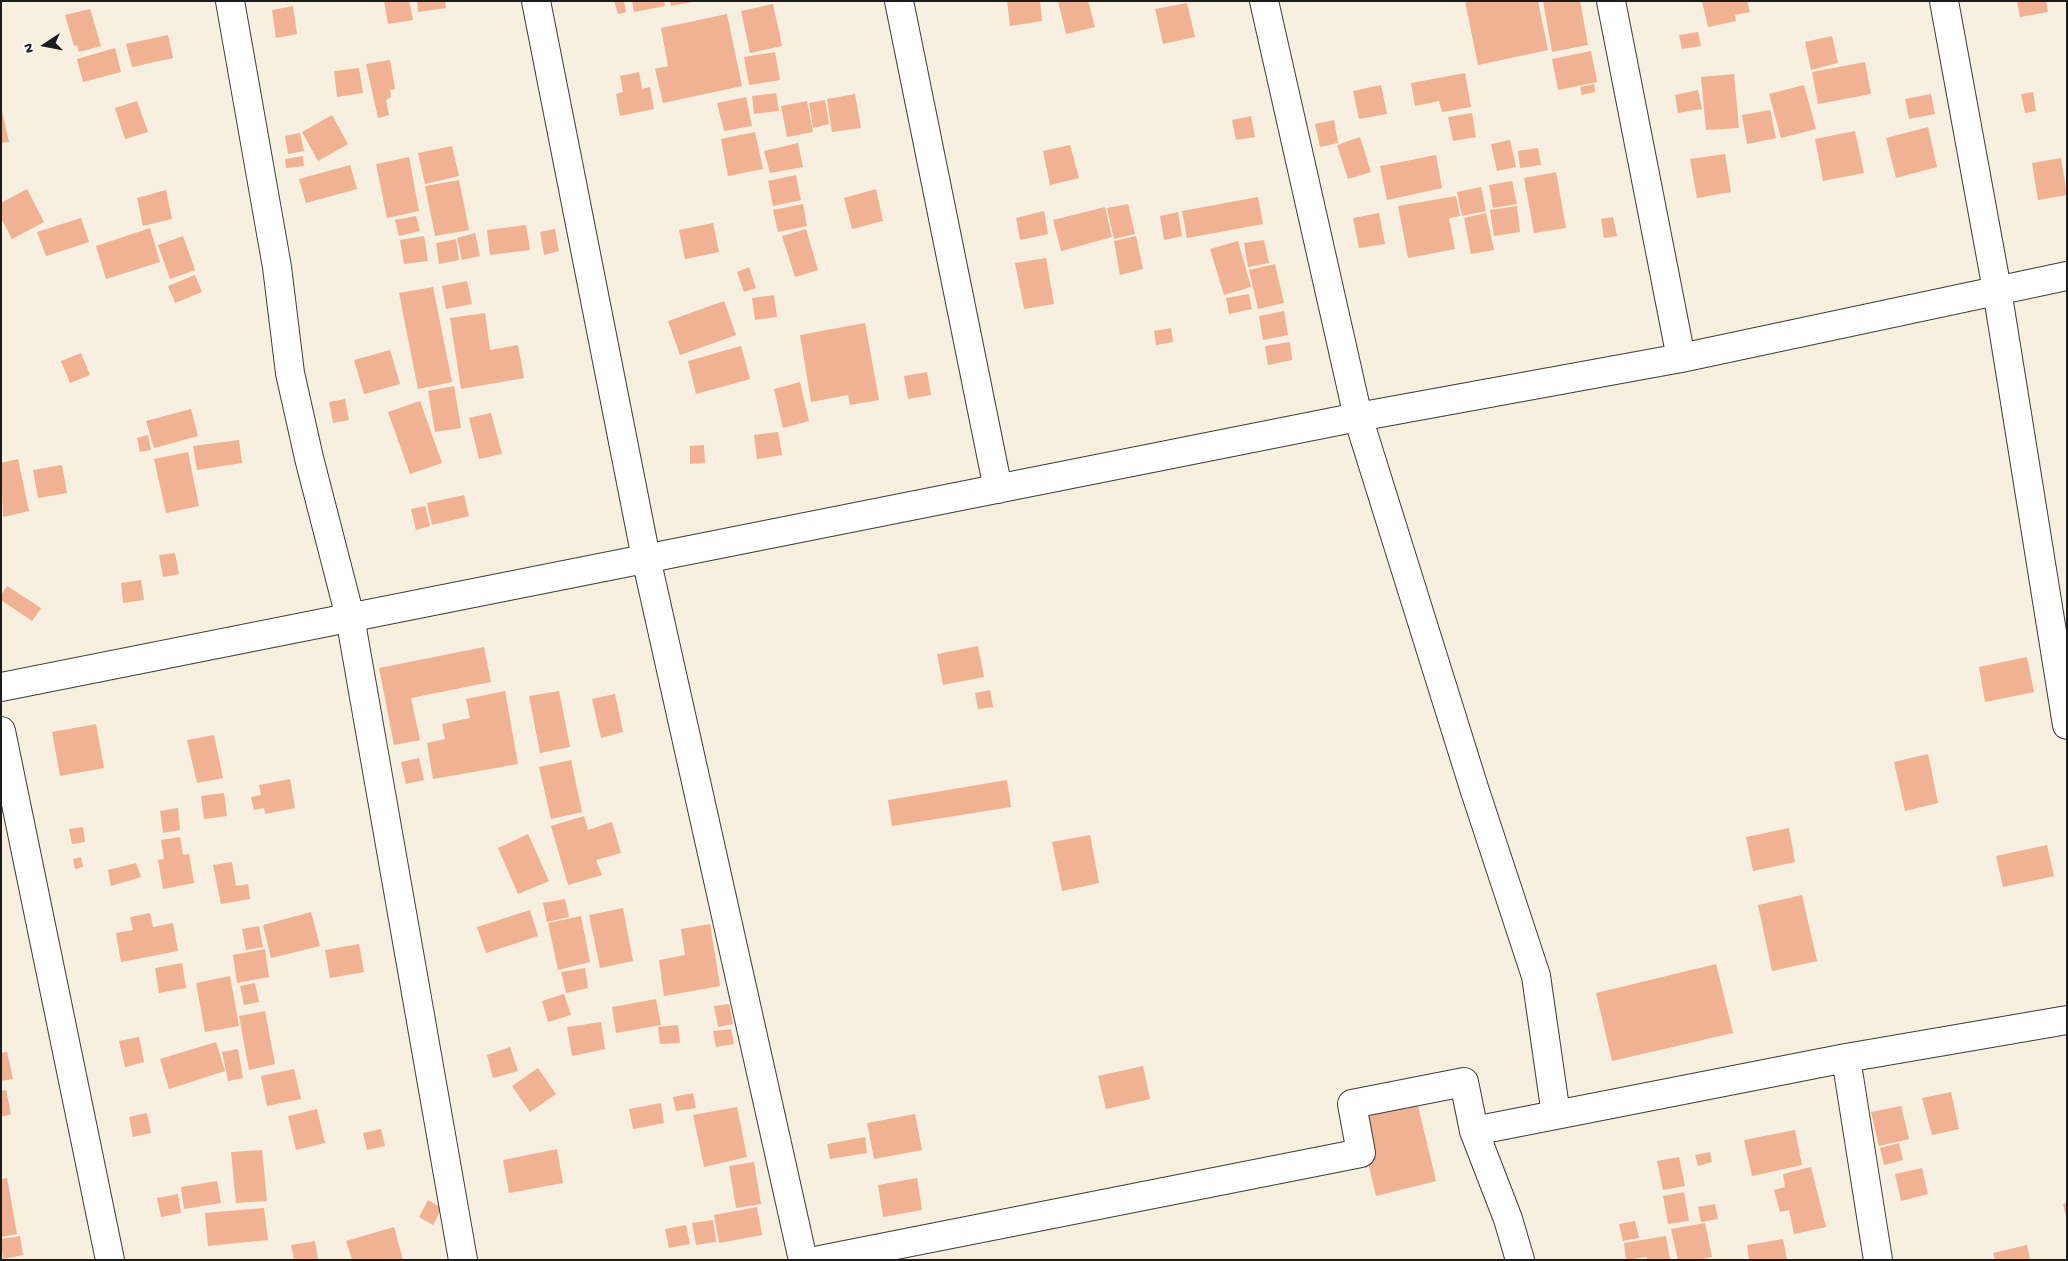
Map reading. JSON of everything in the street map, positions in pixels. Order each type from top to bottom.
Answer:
[{"type":"street","points":[[230,1],[277,267],[290,373],[309,458],[350,617],[463,1260]]},
{"type":"street","points":[[536,1],[646,558],[803,1260]]},
{"type":"street","points":[[899,1],[998,488]]},
{"type":"street","points":[[1264,1],[1358,417],[1474,788],[1536,976],[1556,1115]]},
{"type":"street","points":[[1611,1],[1680,358]]},
{"type":"street","points":[[1944,1],[1997,290],[2067,725]]},
{"type":"street","points":[[1,686],[1358,417],[1680,358],[2067,276]]},
{"type":"street","points":[[1,730],[110,1260]]},
{"type":"street","points":[[1474,1131],[1846,1058],[2067,1020]]},
{"type":"street","points":[[1846,1058],[1878,1260]]},
{"type":"street","points":[[820,1260],[1361,1153],[1352,1104],[1464,1082],[1474,1131],[1508,1219],[1520,1260]]},
{"type":"building","points":[[384,1],[409,1],[413,20],[388,24]]},
{"type":"building","points":[[417,1],[445,1],[446,8],[418,12]]},
{"type":"building","points":[[614,1],[624,1],[626,12],[618,14]]},
{"type":"building","points":[[632,1],[664,1],[665,6],[634,12]]},
{"type":"building","points":[[670,1],[691,1],[692,2],[671,6]]},
{"type":"building","points":[[1007,1],[1040,1],[1042,21],[1010,26]]},
{"type":"building","points":[[1058,1],[1088,1],[1095,27],[1066,34]]},
{"type":"building","points":[[1465,1],[1538,1],[1548,50],[1478,65]]},
{"type":"building","points":[[1543,1],[1580,1],[1588,45],[1552,52]]},
{"type":"building","points":[[1702,1],[1747,1],[1750,12],[1735,15],[1736,21],[1708,27]]},
{"type":"building","points":[[2017,1],[2046,1],[2048,12],[2020,17]]},
{"type":"building","points":[[1187,3],[1195,37],[1163,44],[1155,9]]},
{"type":"building","points":[[773,4],[782,46],[750,53],[741,11]]},
{"type":"building","points":[[293,6],[297,34],[276,38],[272,10]]},
{"type":"building","points":[[90,9],[101,46],[79,52],[77,45],[74,46],[65,15]]},
{"type":"building","points":[[727,14],[742,86],[663,103],[655,69],[668,66],[661,28]]},
{"type":"building","points":[[1698,32],[1701,46],[1682,49],[1679,35]]},
{"type":"building","points":[[168,35],[173,58],[132,67],[126,44]]},
{"type":"building","points":[[1832,36],[1838,63],[1811,70],[1805,42]]},
{"type":"building","points":[[115,48],[121,72],[83,82],[77,59]]},
{"type":"building","points":[[1591,51],[1597,82],[1558,90],[1552,59]]},
{"type":"building","points":[[775,52],[780,80],[749,85],[744,57]]},
{"type":"building","points":[[390,60],[395,89],[390,90],[391,97],[386,100],[389,115],[378,118],[366,64]]},
{"type":"building","points":[[1865,62],[1871,94],[1818,104],[1812,72]]},
{"type":"building","points":[[359,68],[363,93],[337,97],[334,71]]},
{"type":"building","points":[[639,72],[642,89],[650,87],[654,109],[620,116],[616,94],[623,92],[620,76]]},
{"type":"building","points":[[1465,73],[1471,107],[1442,112],[1439,101],[1415,106],[1411,83]]},
{"type":"building","points":[[1734,74],[1739,128],[1706,130],[1701,77]]},
{"type":"building","points":[[1594,84],[1595,92],[1582,95],[1580,87]]},
{"type":"building","points":[[1381,85],[1387,114],[1359,119],[1353,91]]},
{"type":"building","points":[[1804,85],[1816,129],[1781,138],[1769,94]]},
{"type":"building","points":[[1698,90],[1702,109],[1678,113],[1675,95]]},
{"type":"building","points":[[2033,92],[2036,111],[2025,113],[2021,94]]},
{"type":"building","points":[[776,93],[779,111],[754,114],[752,96]]},
{"type":"building","points":[[855,94],[861,128],[832,132],[827,99]]},
{"type":"building","points":[[1931,94],[1935,114],[1909,119],[1905,99]]},
{"type":"building","points":[[746,97],[752,126],[724,131],[717,103]]},
{"type":"building","points":[[825,100],[829,124],[813,128],[809,103]]},
{"type":"building","points":[[137,101],[148,132],[125,139],[115,108]]},
{"type":"building","points":[[807,101],[813,132],[787,137],[781,106]]},
{"type":"building","points":[[1,107],[9,142],[1,143]]},
{"type":"building","points":[[1770,110],[1776,138],[1747,144],[1742,115]]},
{"type":"building","points":[[1472,113],[1476,137],[1453,141],[1448,117]]},
{"type":"building","points":[[332,115],[348,144],[318,161],[302,132]]},
{"type":"building","points":[[1251,116],[1255,137],[1236,140],[1232,120]]},
{"type":"building","points":[[1334,120],[1338,143],[1320,147],[1315,124]]},
{"type":"building","points":[[1928,127],[1937,167],[1896,178],[1886,138]]},
{"type":"building","points":[[1855,131],[1864,173],[1823,181],[1815,139]]},
{"type":"building","points":[[755,132],[763,169],[728,176],[721,139]]},
{"type":"building","points":[[300,133],[304,151],[288,154],[285,136]]},
{"type":"building","points":[[1360,137],[1371,172],[1348,179],[1337,145]]},
{"type":"building","points":[[1510,140],[1516,167],[1497,171],[1491,144]]},
{"type":"building","points":[[798,143],[803,167],[770,173],[764,151]]},
{"type":"building","points":[[1070,145],[1079,178],[1050,185],[1043,151]]},
{"type":"building","points":[[452,146],[459,176],[425,184],[418,153]]},
{"type":"building","points":[[1538,148],[1541,165],[1520,168],[1518,151]]},
{"type":"building","points":[[1725,154],[1731,192],[1697,198],[1690,159]]},
{"type":"building","points":[[1436,155],[1442,188],[1387,200],[1380,166]]},
{"type":"building","points":[[303,156],[304,166],[286,168],[285,159]]},
{"type":"building","points":[[409,157],[419,211],[387,218],[376,164]]},
{"type":"building","points":[[2061,158],[2067,195],[2038,200],[2032,163]]},
{"type":"building","points":[[350,165],[357,189],[306,203],[299,179]]},
{"type":"building","points":[[1556,172],[1566,228],[1534,233],[1524,178]]},
{"type":"building","points":[[796,175],[801,200],[773,206],[768,181]]},
{"type":"building","points":[[459,180],[469,230],[435,236],[425,186]]},
{"type":"building","points":[[1512,181],[1517,204],[1493,208],[1489,185]]},
{"type":"building","points":[[1481,187],[1486,211],[1462,216],[1457,192]]},
{"type":"building","points":[[27,189],[44,222],[12,239],[1,218],[1,203]]},
{"type":"building","points":[[876,189],[883,221],[852,229],[844,198]]},
{"type":"building","points":[[166,190],[172,219],[143,226],[137,198]]},
{"type":"building","points":[[1456,196],[1460,216],[1449,218],[1455,249],[1408,258],[1398,206]]},
{"type":"building","points":[[1258,197],[1263,224],[1187,238],[1182,211]]},
{"type":"building","points":[[803,204],[807,226],[778,232],[773,210]]},
{"type":"building","points":[[1128,204],[1135,234],[1114,239],[1107,208]]},
{"type":"building","points":[[1517,206],[1520,232],[1494,236],[1490,210]]},
{"type":"building","points":[[1105,207],[1112,237],[1061,251],[1053,220]]},
{"type":"building","points":[[1044,211],[1048,234],[1020,240],[1016,218]]},
{"type":"building","points":[[1178,212],[1182,236],[1164,240],[1160,216]]},
{"type":"building","points":[[1379,213],[1385,244],[1359,248],[1353,218]]},
{"type":"building","points":[[1486,213],[1494,250],[1471,254],[1464,218]]},
{"type":"building","points":[[416,216],[420,231],[399,236],[395,220]]},
{"type":"building","points":[[1613,217],[1617,236],[1604,238],[1601,219]]},
{"type":"building","points":[[81,218],[89,242],[46,256],[37,232]]},
{"type":"building","points":[[713,223],[719,252],[685,259],[679,230]]},
{"type":"building","points":[[526,225],[530,250],[490,255],[487,230]]},
{"type":"building","points":[[150,228],[160,262],[106,279],[96,246]]},
{"type":"building","points":[[555,229],[559,251],[544,255],[540,232]]},
{"type":"building","points":[[806,229],[818,270],[795,277],[782,236]]},
{"type":"building","points":[[475,233],[480,256],[462,260],[457,238]]},
{"type":"building","points":[[183,236],[195,270],[170,279],[158,245]]},
{"type":"building","points":[[424,236],[428,261],[404,264],[400,240]]},
{"type":"building","points":[[1136,236],[1143,269],[1120,275],[1114,241]]},
{"type":"building","points":[[456,239],[459,260],[439,264],[436,243]]},
{"type":"building","points":[[1264,240],[1269,263],[1248,267],[1244,243]]},
{"type":"building","points":[[1238,241],[1251,287],[1224,295],[1210,249]]},
{"type":"building","points":[[1046,258],[1054,304],[1024,309],[1015,263]]},
{"type":"building","points":[[1275,264],[1284,303],[1258,309],[1249,270]]},
{"type":"building","points":[[749,267],[756,288],[744,292],[737,272]]},
{"type":"building","points":[[195,275],[202,292],[175,303],[168,286]]},
{"type":"building","points":[[467,281],[472,304],[446,309],[442,286]]},
{"type":"building","points":[[433,287],[452,382],[418,389],[399,293]]},
{"type":"building","points":[[1249,294],[1252,309],[1229,314],[1226,298]]},
{"type":"building","points":[[774,295],[777,317],[755,320],[752,298]]},
{"type":"building","points":[[724,301],[736,335],[680,355],[668,321]]},
{"type":"building","points":[[1284,311],[1288,335],[1263,340],[1259,316]]},
{"type":"building","points":[[485,313],[490,350],[518,345],[524,378],[461,389],[450,318]]},
{"type":"building","points":[[865,323],[879,400],[850,405],[848,395],[811,402],[800,335]]},
{"type":"building","points":[[1171,328],[1173,342],[1156,345],[1154,331]]},
{"type":"building","points":[[1290,342],[1292,360],[1268,365],[1265,346]]},
{"type":"building","points":[[741,346],[750,379],[696,394],[688,361]]},
{"type":"building","points":[[390,350],[400,384],[364,394],[354,360]]},
{"type":"building","points":[[81,353],[90,375],[70,383],[61,361]]},
{"type":"building","points":[[927,372],[931,395],[908,399],[904,376]]},
{"type":"building","points":[[800,382],[809,421],[783,428],[774,389]]},
{"type":"building","points":[[454,386],[461,428],[435,432],[428,391]]},
{"type":"building","points":[[345,399],[349,420],[333,423],[329,402]]},
{"type":"building","points":[[420,401],[442,463],[410,474],[388,412]]},
{"type":"building","points":[[191,409],[198,436],[154,448],[146,421]]},
{"type":"building","points":[[491,413],[502,454],[479,459],[469,418]]},
{"type":"building","points":[[778,432],[782,455],[757,459],[754,435]]},
{"type":"building","points":[[148,435],[151,450],[140,452],[137,438]]},
{"type":"building","points":[[239,440],[242,463],[197,470],[193,446]]},
{"type":"building","points":[[704,445],[705,463],[690,464],[690,446]]},
{"type":"building","points":[[188,452],[199,506],[166,513],[154,459]]},
{"type":"building","points":[[18,459],[29,511],[3,517],[1,463]]},
{"type":"building","points":[[62,465],[67,493],[38,498],[33,470]]},
{"type":"building","points":[[464,495],[469,516],[432,525],[427,503]]},
{"type":"building","points":[[425,506],[430,526],[416,530],[411,509]]},
{"type":"building","points":[[175,553],[179,574],[163,577],[159,555]]},
{"type":"building","points":[[141,580],[144,600],[123,603],[121,583]]},
{"type":"building","points":[[7,586],[41,608],[32,621],[1,600],[1,595]]},
{"type":"building","points":[[978,646],[984,677],[943,685],[937,654]]},
{"type":"building","points":[[484,647],[491,682],[411,698],[420,740],[394,745],[379,668]]},
{"type":"building","points":[[2027,657],[2034,692],[1985,702],[1979,667]]},
{"type":"building","points":[[990,690],[993,707],[978,709],[975,693]]},
{"type":"building","points":[[505,691],[518,764],[433,779],[427,743],[445,739],[442,724],[470,718],[466,699]]},
{"type":"building","points":[[559,691],[570,747],[540,753],[529,696]]},
{"type":"building","points":[[615,694],[623,732],[601,738],[592,699]]},
{"type":"building","points":[[96,724],[104,768],[60,776],[52,732]]},
{"type":"building","points":[[214,735],[223,778],[197,783],[187,740]]},
{"type":"building","points":[[1928,754],[1938,803],[1905,811],[1894,762]]},
{"type":"building","points":[[419,758],[424,780],[406,784],[401,762]]},
{"type":"building","points":[[571,760],[582,812],[551,819],[539,767]]},
{"type":"building","points":[[290,779],[295,808],[265,814],[264,808],[254,810],[251,797],[261,795],[259,785]]},
{"type":"building","points":[[1007,780],[1011,807],[892,826],[888,800]]},
{"type":"building","points":[[224,793],[227,816],[204,819],[201,796]]},
{"type":"building","points":[[178,808],[180,830],[163,833],[160,811]]},
{"type":"building","points":[[584,816],[588,830],[612,822],[621,853],[596,860],[602,875],[568,885],[551,826]]},
{"type":"building","points":[[83,827],[85,842],[72,844],[69,829]]},
{"type":"building","points":[[1789,828],[1795,862],[1753,871],[1746,837]]},
{"type":"building","points":[[528,834],[549,881],[518,894],[498,848]]},
{"type":"building","points":[[1090,835],[1099,883],[1062,891],[1052,842]]},
{"type":"building","points":[[180,837],[183,855],[189,854],[194,883],[163,889],[158,860],[164,859],[161,840]]},
{"type":"building","points":[[2047,845],[2054,876],[2003,887],[1996,856]]},
{"type":"building","points":[[81,857],[83,867],[75,869],[73,859]]},
{"type":"building","points":[[232,862],[236,886],[248,884],[250,899],[221,904],[213,865]]},
{"type":"building","points":[[136,863],[141,877],[111,886],[108,870]]},
{"type":"building","points":[[1802,895],[1817,961],[1772,971],[1758,905]]},
{"type":"building","points":[[565,899],[569,917],[547,922],[543,903]]},
{"type":"building","points":[[623,908],[633,961],[600,968],[589,915]]},
{"type":"building","points":[[530,910],[538,936],[486,953],[477,927]]},
{"type":"building","points":[[311,912],[320,946],[271,958],[263,925]]},
{"type":"building","points":[[150,913],[153,927],[173,923],[178,951],[121,962],[116,933],[133,930],[130,917]]},
{"type":"building","points":[[581,916],[590,962],[558,970],[548,923]]},
{"type":"building","points":[[710,924],[720,986],[664,996],[659,960],[685,955],[681,929]]},
{"type":"building","points":[[259,926],[263,947],[246,950],[242,929]]},
{"type":"building","points":[[359,944],[364,972],[330,978],[325,950]]},
{"type":"building","points":[[265,949],[269,977],[237,983],[233,955]]},
{"type":"building","points":[[182,963],[186,988],[159,993],[155,968]]},
{"type":"building","points":[[1716,964],[1733,1033],[1612,1061],[1596,993]]},
{"type":"building","points":[[585,968],[588,988],[566,993],[561,972]]},
{"type":"building","points":[[230,976],[239,1026],[205,1032],[196,983]]},
{"type":"building","points":[[255,983],[259,1002],[244,1005],[240,986]]},
{"type":"building","points":[[564,994],[571,1015],[548,1022],[542,1001]]},
{"type":"building","points":[[656,999],[661,1025],[616,1033],[612,1007]]},
{"type":"building","points":[[729,1004],[733,1024],[718,1027],[714,1006]]},
{"type":"building","points":[[265,1011],[275,1064],[249,1070],[239,1016]]},
{"type":"building","points":[[601,1022],[605,1049],[572,1056],[567,1027]]},
{"type":"building","points":[[678,1025],[680,1043],[660,1044],[658,1027]]},
{"type":"building","points":[[731,1029],[734,1044],[716,1047],[713,1031]]},
{"type":"building","points":[[139,1037],[144,1062],[125,1067],[119,1041]]},
{"type":"building","points":[[216,1042],[225,1071],[169,1089],[160,1059]]},
{"type":"building","points":[[510,1047],[518,1071],[493,1078],[487,1055]]},
{"type":"building","points":[[238,1049],[243,1078],[228,1081],[222,1052]]},
{"type":"building","points":[[7,1052],[13,1079],[1,1081],[1,1053]]},
{"type":"building","points":[[1143,1066],[1150,1099],[1106,1109],[1098,1076]]},
{"type":"building","points":[[538,1068],[556,1094],[530,1112],[512,1086]]},
{"type":"building","points":[[294,1069],[301,1099],[267,1106],[261,1076]]},
{"type":"building","points":[[6,1090],[11,1114],[1,1117],[1,1091]]},
{"type":"building","points":[[1951,1092],[1959,1129],[1932,1135],[1922,1098]]},
{"type":"building","points":[[693,1093],[696,1108],[676,1111],[673,1097]]},
{"type":"building","points":[[1417,1102],[1436,1181],[1376,1196],[1357,1117]]},
{"type":"building","points":[[661,1103],[664,1123],[633,1129],[629,1109]]},
{"type":"building","points":[[1901,1106],[1909,1139],[1879,1146],[1871,1112]]},
{"type":"building","points":[[737,1107],[747,1157],[704,1167],[693,1115]]},
{"type":"building","points":[[317,1109],[325,1143],[296,1150],[288,1116]]},
{"type":"building","points":[[147,1113],[151,1133],[133,1137],[129,1117]]},
{"type":"building","points":[[915,1114],[922,1150],[874,1159],[867,1123]]},
{"type":"building","points":[[381,1129],[385,1146],[367,1150],[363,1133]]},
{"type":"building","points":[[1795,1130],[1802,1165],[1752,1176],[1744,1140]]},
{"type":"building","points":[[865,1137],[867,1153],[830,1159],[827,1144]]},
{"type":"building","points":[[1899,1143],[1903,1160],[1884,1165],[1880,1148]]},
{"type":"building","points":[[557,1149],[563,1183],[509,1193],[503,1160]]},
{"type":"building","points":[[262,1150],[267,1201],[236,1203],[231,1152]]},
{"type":"building","points":[[1710,1152],[1712,1162],[1698,1166],[1695,1155]]},
{"type":"building","points":[[1679,1157],[1685,1186],[1663,1190],[1657,1161]]},
{"type":"building","points":[[754,1162],[761,1204],[736,1208],[729,1166]]},
{"type":"building","points":[[1811,1167],[1826,1227],[1794,1234],[1789,1210],[1780,1212],[1774,1190],[1785,1187],[1783,1174]]},
{"type":"building","points":[[1922,1168],[1928,1194],[1901,1201],[1895,1174]]},
{"type":"building","points":[[7,1178],[17,1234],[1,1237],[1,1179]]},
{"type":"building","points":[[917,1178],[922,1210],[883,1217],[878,1185]]},
{"type":"building","points":[[217,1181],[221,1203],[184,1209],[181,1187]]},
{"type":"building","points":[[1684,1192],[1689,1221],[1668,1224],[1663,1196]]},
{"type":"building","points":[[178,1194],[181,1213],[161,1217],[157,1198]]},
{"type":"building","points":[[428,1200],[442,1208],[433,1225],[419,1217]]},
{"type":"building","points":[[2067,1203],[2067,1217],[2066,1217],[2063,1204]]},
{"type":"building","points":[[1715,1204],[1718,1219],[1701,1222],[1698,1207]]},
{"type":"building","points":[[757,1207],[762,1235],[719,1243],[714,1215]]},
{"type":"building","points":[[264,1208],[268,1240],[208,1246],[205,1213]]},
{"type":"building","points":[[713,1220],[716,1242],[696,1245],[692,1223]]},
{"type":"building","points":[[1635,1221],[1639,1238],[1623,1241],[1619,1224]]},
{"type":"building","points":[[1705,1223],[1712,1257],[1698,1260],[1678,1260],[1671,1229]]},
{"type":"building","points":[[686,1225],[690,1244],[669,1248],[665,1229]]},
{"type":"building","points":[[394,1227],[403,1260],[352,1260],[346,1241]]},
{"type":"building","points":[[20,1236],[23,1255],[3,1259],[1,1239]]},
{"type":"building","points":[[1666,1236],[1670,1260],[1647,1260],[1647,1257],[1626,1260],[1624,1243]]},
{"type":"building","points":[[1783,1239],[1787,1260],[1749,1260],[1747,1245]]},
{"type":"building","points":[[315,1241],[318,1260],[294,1260],[291,1245]]},
{"type":"building","points":[[2027,1245],[2030,1260],[1995,1260],[1993,1253]]}]
